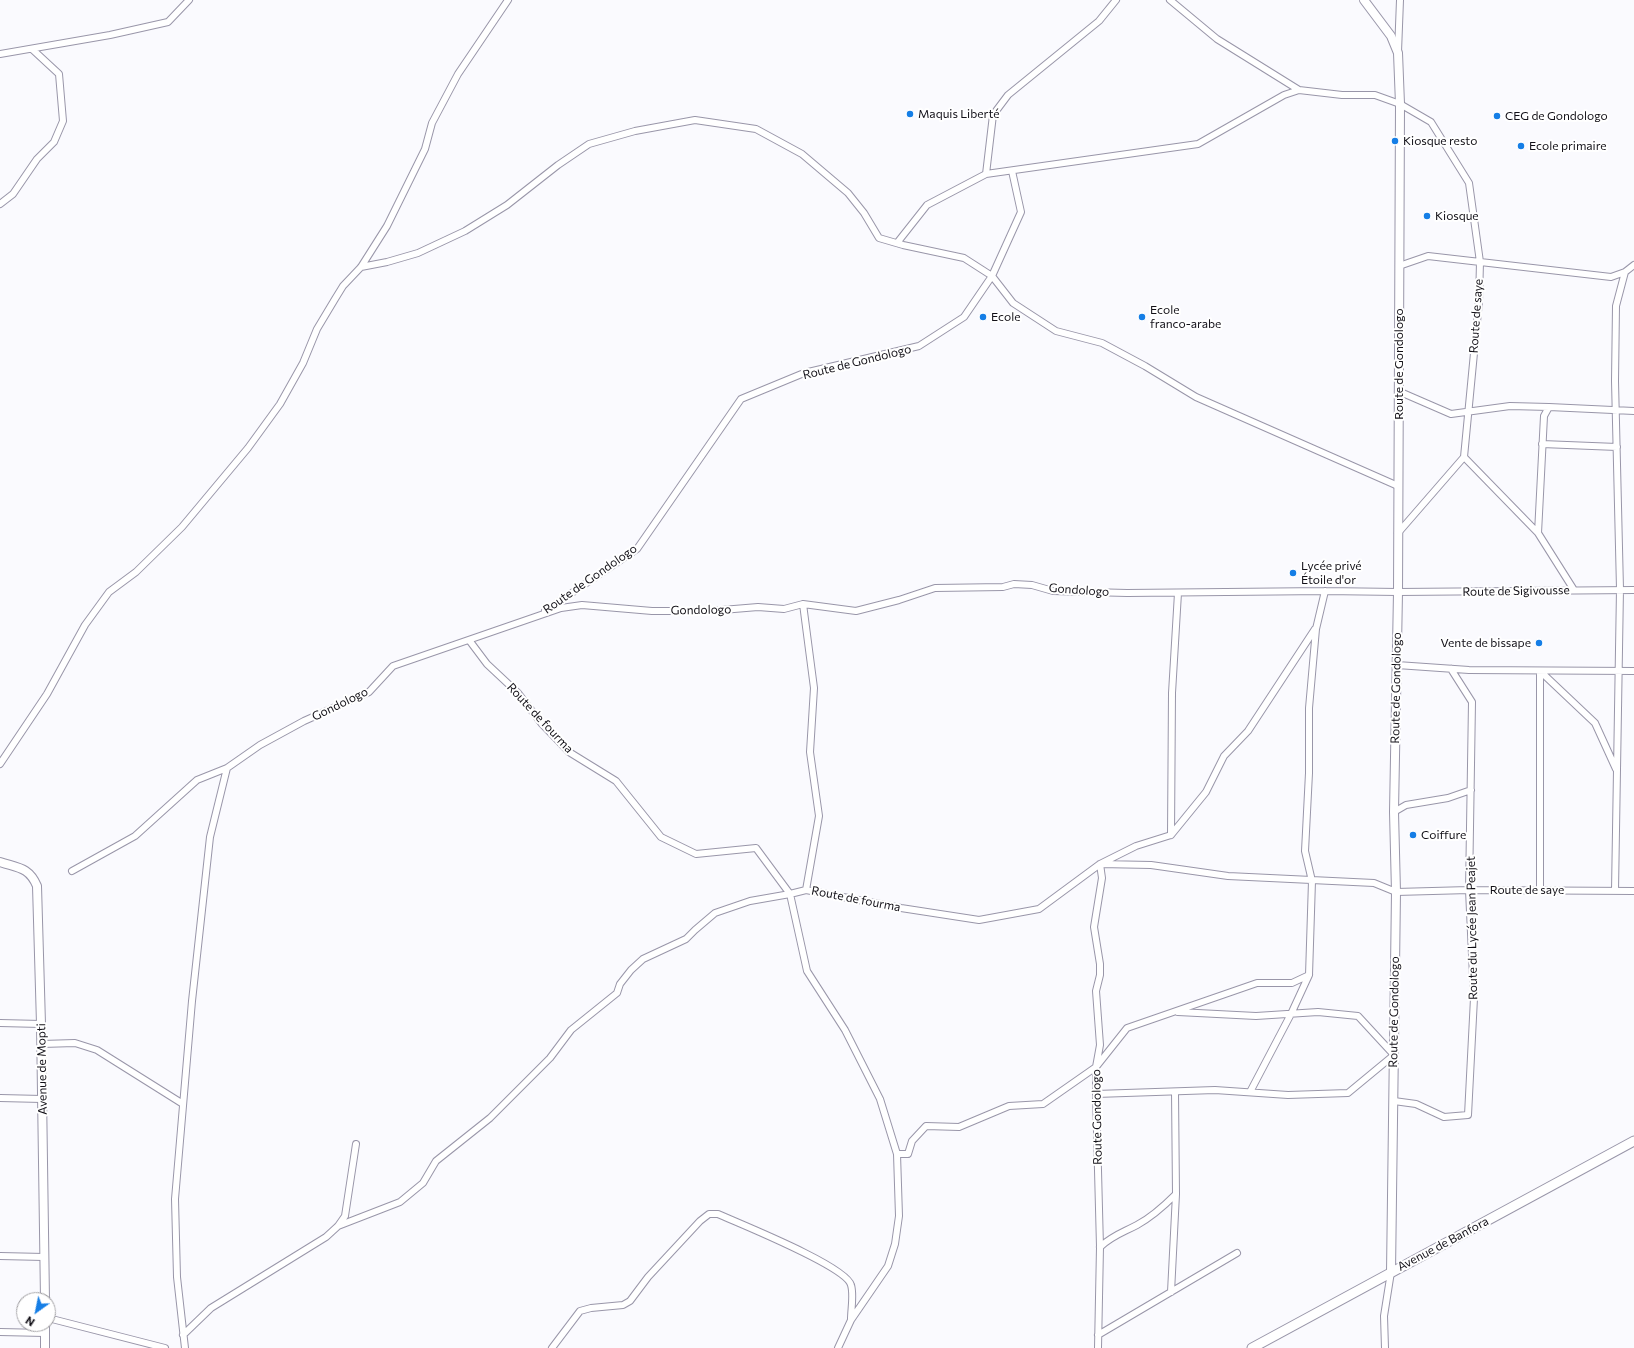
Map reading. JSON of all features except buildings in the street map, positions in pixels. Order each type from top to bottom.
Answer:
[{"type":"main road","name":"Avenue de Banfora","points":[[1252,1348],[1634,1141]]},
{"type":"street","points":[[0,54],[110,35],[168,22],[189,0]]},
{"type":"street","points":[[0,764],[47,694],[85,626],[110,592],[136,572],[182,527],[248,448],[280,404],[303,363],[317,329],[343,286],[361,267],[387,226],[424,149],[432,123],[458,74],[508,0]]},
{"type":"street","points":[[986,174],[993,115],[1008,95],[1099,21],[1116,0]]},
{"type":"street","points":[[1170,0],[1217,39],[1300,90]]},
{"type":"street","points":[[1364,0],[1391,36],[1398,53]]},
{"type":"street","points":[[1398,53],[1400,0]]},
{"type":"street","points":[[0,204],[13,194],[37,159],[54,142],[63,121],[59,74],[32,49]]},
{"type":"street","name":"Route de Gondologo","points":[[1391,1272],[1396,892],[1394,812],[1398,592],[1400,104],[1398,53]]},
{"type":"street","points":[[897,243],[927,205],[986,174],[1198,144],[1284,94],[1300,90]]},
{"type":"street","name":"Route de saye","points":[[1300,90],[1342,95],[1375,95],[1400,104],[1431,122],[1469,183],[1480,262],[1479,301],[1464,457]]},
{"type":"street","points":[[361,267],[387,262],[418,252],[465,231],[507,205],[558,165],[589,144],[635,131],[695,120],[756,129],[802,154],[848,193],[864,213],[879,238],[964,258],[992,276],[1013,303],[1056,331],[1102,343],[1145,366],[1196,397],[1398,486]]},
{"type":"street","name":"Route de Gondologo","points":[[538,615],[637,549],[741,399],[804,373],[919,346],[964,317],[992,276],[1021,212],[1012,171]]},
{"type":"street","points":[[1399,266],[1428,256],[1611,277],[1626,272],[1634,264]]},
{"type":"street","points":[[1615,891],[1620,589],[1616,410],[1616,306],[1626,272]]},
{"type":"street","points":[[1398,391],[1451,414],[1510,406],[1634,411]]},
{"type":"street","points":[[1538,534],[1544,416],[1550,407]]},
{"type":"street","points":[[1542,444],[1617,447]]},
{"type":"street","points":[[1398,532],[1464,457],[1538,534],[1574,590]]},
{"type":"street","name":"Gondologo","points":[[72,871],[135,836],[197,780],[227,768],[260,745],[304,721],[369,692],[394,666],[561,608],[582,605],[652,611],[696,611],[734,610],[758,607],[784,609],[803,604],[856,611],[899,600],[935,588],[1002,587],[1014,584],[1032,585],[1053,591],[1127,593],[1325,591],[1398,592]]},
{"type":"street","name":"Route de Sigivousse","points":[[1398,592],[1634,590]]},
{"type":"street","points":[[1250,1092],[1291,1014],[1309,975],[1312,881],[1305,851],[1309,773],[1309,708],[1316,629],[1325,591]]},
{"type":"street","points":[[1171,835],[1172,692],[1178,593]]},
{"type":"street","points":[[803,604],[814,688],[810,752],[819,816],[806,890]]},
{"type":"street","points":[[1171,835],[1206,792],[1224,756],[1248,731],[1316,629]]},
{"type":"street","name":"Route de fourma","points":[[469,640],[488,664],[518,693],[542,724],[568,752],[616,781],[661,837],[696,854],[756,848],[790,894],[806,890],[901,908],[980,920],[1039,909],[1100,864],[1136,846],[1171,835]]},
{"type":"street","points":[[1396,665],[1451,669],[1634,671]]},
{"type":"street","name":"Route du Lycée Jean Peajet","points":[[1394,1100],[1416,1104],[1444,1117],[1468,1116],[1474,998],[1469,890],[1472,702],[1451,669]]},
{"type":"street","points":[[1540,671],[1595,723],[1617,770]]},
{"type":"street","points":[[1540,671],[1540,890]]},
{"type":"street","points":[[184,1348],[177,1277],[175,1199],[192,1001],[210,837],[227,768]]},
{"type":"street","points":[[1394,812],[1406,805],[1448,798],[1471,790]]},
{"type":"street","name":"Avenue de Mopti","points":[[0,862],[23,869],[32,876],[37,886],[42,1044],[45,1292]]},
{"type":"street","points":[[1100,864],[1151,865],[1228,876],[1374,884],[1396,892]]},
{"type":"street","name":"Route Gondologo","points":[[1098,1348],[1100,1248],[1096,1067],[1100,1045],[1096,991],[1100,975],[1100,964],[1094,927],[1102,878],[1100,864]]},
{"type":"street","name":"Route de saye","points":[[1396,892],[1469,890],[1634,891]]},
{"type":"street","points":[[338,1226],[400,1202],[423,1183],[436,1161],[490,1118],[520,1089],[550,1058],[571,1030],[617,993],[620,984],[631,970],[643,959],[686,939],[715,913],[750,901],[790,894],[807,971],[845,1030],[880,1099],[897,1154],[899,1216],[896,1244],[888,1266],[850,1320],[838,1348]]},
{"type":"street","points":[[897,1154],[908,1154],[912,1141],[926,1126],[959,1127],[1009,1106],[1043,1104],[1096,1067],[1127,1028],[1257,983],[1292,983],[1309,975]]},
{"type":"street","points":[[1096,1094],[1215,1090],[1288,1095],[1348,1093],[1394,1055],[1358,1016],[1318,1012],[1256,1016],[1174,1012]]},
{"type":"street","points":[[0,1023],[41,1024]]},
{"type":"street","points":[[42,1044],[75,1043],[97,1050],[183,1104]]},
{"type":"street","points":[[1171,1292],[1176,1194],[1175,1092]]},
{"type":"street","points":[[0,1098],[42,1099]]},
{"type":"street","points":[[183,1335],[211,1308],[326,1237],[338,1226],[345,1216],[356,1144]]},
{"type":"street","points":[[1100,1248],[1111,1238],[1138,1225],[1160,1209],[1176,1194]]},
{"type":"street","points":[[552,1348],[580,1311],[591,1308],[623,1305],[630,1301],[653,1271],[700,1221],[709,1214],[718,1214],[811,1256],[838,1270],[851,1285],[850,1320]]},
{"type":"street","points":[[1098,1335],[1237,1253]]},
{"type":"street","points":[[0,1256],[44,1257]]},
{"type":"street","points":[[1385,1348],[1384,1316],[1391,1272]]},
{"type":"street","points":[[56,1320],[165,1348]]},
{"type":"street","points":[[0,1332],[45,1333],[45,1348]]},
{"type":"place","name":"Maquis Liberté","points":[[910,114]]},
{"type":"place","name":"CEG de Gondologo","points":[[1497,116]]},
{"type":"place","name":"Kiosque resto","points":[[1395,141]]},
{"type":"place","name":"Ecole primaire","points":[[1521,146]]},
{"type":"place","name":"Kiosque","points":[[1427,216]]},
{"type":"place","name":"Ecole","points":[[983,317]]},
{"type":"place","name":"Ecole franco-arabe","points":[[1142,317]]},
{"type":"place","name":"Lycée privé Étoile d'or","points":[[1293,573]]},
{"type":"place","name":"Vente de bissape","points":[[1539,643]]},
{"type":"place","name":"Coiffure","points":[[1413,835]]}]
